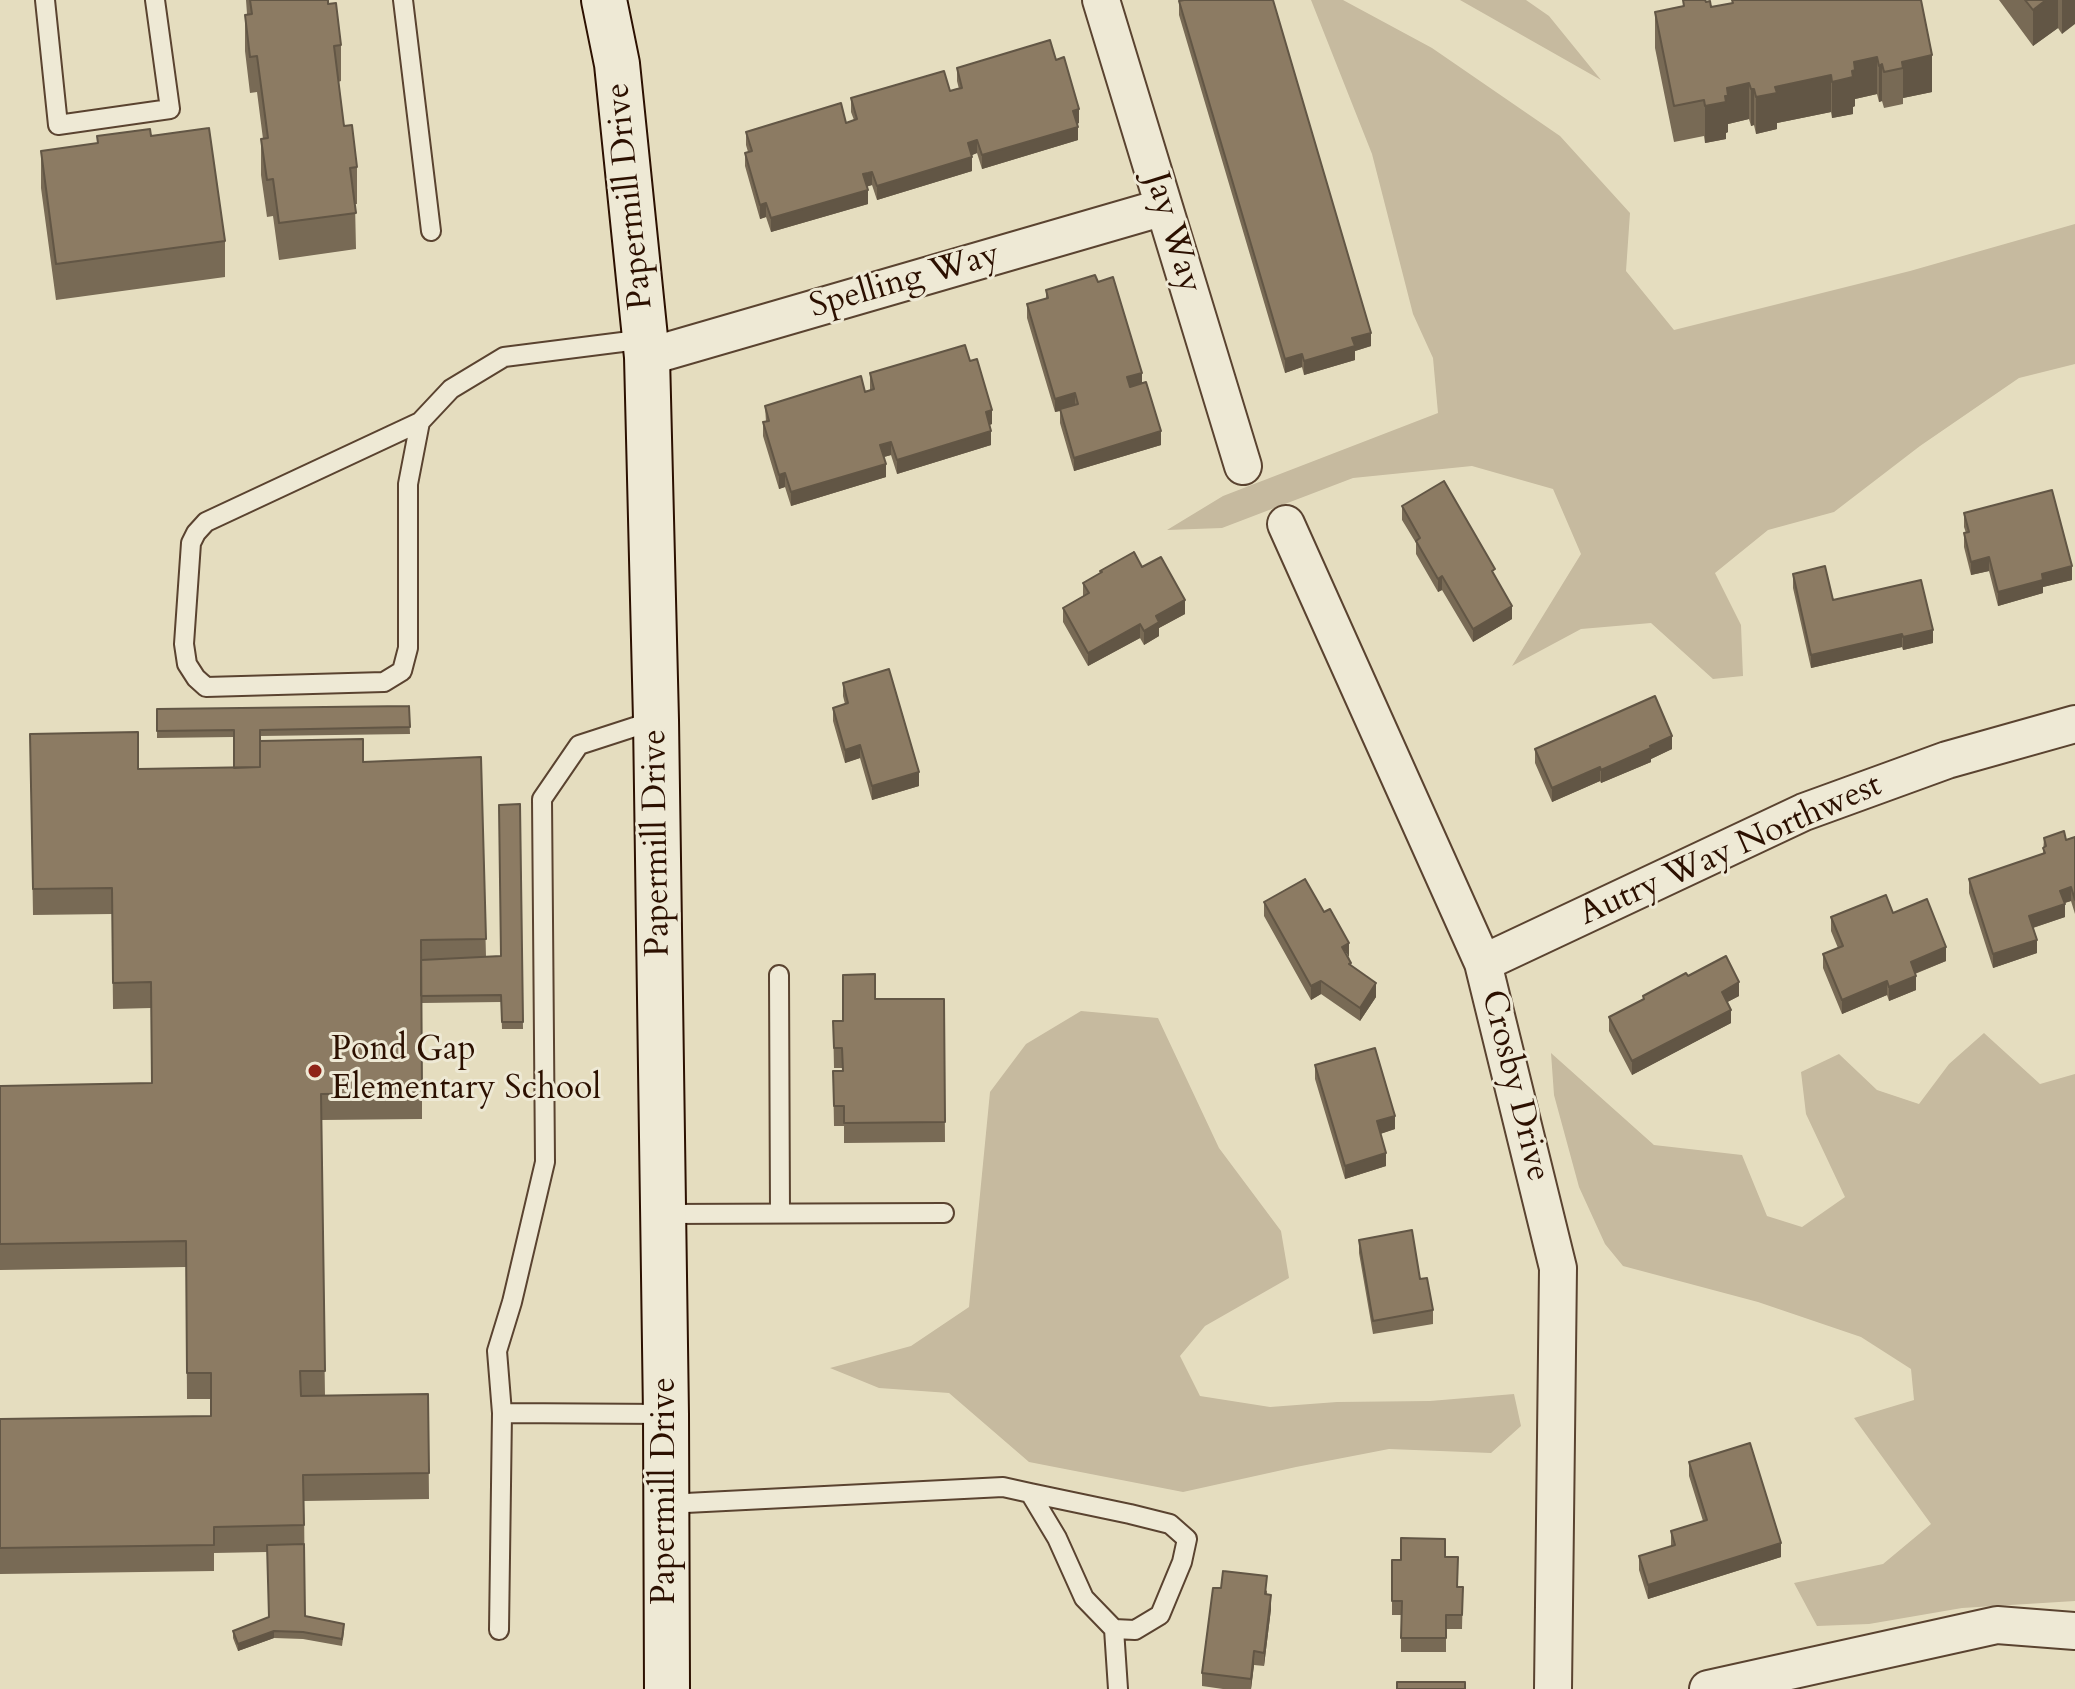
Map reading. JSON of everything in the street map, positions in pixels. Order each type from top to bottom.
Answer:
[{"type":"main road","name":"Papermill Drive","points":[[604,0],[617,64],[646,348],[656,720],[667,1689]]},
{"type":"street","name":"Jay Way","points":[[1101,0],[1243,466]]},
{"type":"street","name":"Spelling Way","points":[[646,348],[1164,207]]},
{"type":"street","name":"Crosby Drive","points":[[1286,524],[1483,963],[1558,1268],[1553,1689]]},
{"type":"street","name":"Autry Way Northwest","points":[[1483,963],[1804,812],[1947,760],[2075,724]]},
{"type":"street","points":[[1708,1689],[1997,1625],[2075,1631]]},
{"type":"lane","points":[[45,0],[58,125],[170,109],[155,0]]},
{"type":"lane","points":[[403,0],[431,231]]},
{"type":"lane","points":[[420,422],[408,484],[408,648],[402,671],[384,682],[206,687],[187,664],[184,644],[191,543],[206,522],[420,422],[451,389],[504,357],[646,348]]},
{"type":"lane","points":[[499,1630],[502,1413],[497,1351],[512,1302],[545,1162],[542,799],[579,745],[656,720]]},
{"type":"lane","points":[[779,975],[780,1213]]},
{"type":"lane","points":[[663,1214],[944,1213]]},
{"type":"lane","points":[[502,1413],[666,1414]]},
{"type":"lane","points":[[666,1504],[1003,1487],[1170,1524],[1187,1539],[1182,1562],[1160,1615],[1135,1630],[1114,1629]]},
{"type":"lane","points":[[1030,1493],[1057,1538],[1084,1598],[1114,1629],[1118,1689]]},
{"type":"shaded area","points":[[1311,0],[1343,0],[1432,48],[1560,136],[1630,213],[1626,271],[1674,330],[1910,271],[2075,224],[2075,364],[2019,378],[1920,446],[1834,512],[1768,530],[1715,573],[1741,625],[1743,676],[1713,679],[1651,623],[1581,629],[1512,666],[1581,554],[1553,489],[1472,466],[1353,478],[1222,528],[1167,530],[1223,496],[1438,413],[1433,358],[1413,314],[1372,154]]},
{"type":"shaded area","points":[[1460,0],[1526,0],[1549,16],[1601,80]]},
{"type":"shaded area","points":[[1081,1011],[1158,1018],[1219,1148],[1281,1231],[1289,1278],[1205,1326],[1180,1356],[1200,1396],[1270,1407],[1337,1402],[1430,1401],[1514,1394],[1521,1426],[1491,1453],[1389,1449],[1183,1492],[1029,1462],[949,1393],[879,1388],[830,1368],[911,1346],[969,1307],[990,1092],[1026,1044]]},
{"type":"shaded area","points":[[1984,1033],[2040,1084],[2075,1074],[2075,1601],[1962,1608],[1869,1624],[1817,1626],[1794,1583],[1883,1564],[1931,1524],[1854,1418],[1914,1400],[1911,1369],[1861,1337],[1758,1302],[1623,1266],[1605,1244],[1579,1187],[1554,1095],[1551,1053],[1654,1145],[1742,1155],[1767,1216],[1802,1227],[1845,1197],[1806,1114],[1801,1072],[1839,1054],[1877,1090],[1919,1104],[1949,1064]]},
{"type":"building","points":[[250,0],[328,0],[328,4],[336,3],[341,45],[334,46],[344,126],[352,125],[357,167],[350,168],[356,213],[279,223],[273,179],[267,180],[261,139],[268,138],[257,56],[250,57],[245,15],[252,14]]},
{"type":"building","points":[[1273,0],[1371,333],[1352,338],[1355,346],[1304,361],[1302,354],[1285,359],[1179,1]]},
{"type":"building","points":[[1683,0],[1710,1],[1711,7],[1733,3],[1732,0],[1921,0],[1932,55],[1902,62],[1903,68],[1884,72],[1877,57],[1854,62],[1853,77],[1832,82],[1831,75],[1775,87],[1777,93],[1756,97],[1749,83],[1727,88],[1726,102],[1705,106],[1704,100],[1674,106],[1655,12],[1684,6]]},
{"type":"building","points":[[2025,0],[2046,0],[2033,10]]},
{"type":"building","points":[[1050,40],[1056,60],[1064,57],[1079,109],[1073,111],[1078,127],[982,155],[977,140],[968,143],[972,157],[877,186],[872,172],[863,174],[868,190],[771,218],[766,203],[760,205],[745,153],[752,151],[746,132],[841,103],[846,123],[857,119],[851,98],[944,71],[950,91],[962,88],[957,68]]},
{"type":"building","points":[[209,128],[225,241],[56,264],[41,151],[98,143],[97,136],[150,129],[151,136]]},
{"type":"building","points":[[1095,275],[1098,282],[1113,277],[1142,373],[1127,377],[1130,387],[1146,382],[1161,431],[1074,458],[1060,409],[1078,404],[1075,393],[1055,399],[1027,304],[1048,298],[1046,290]]},
{"type":"building","points":[[965,345],[970,361],[977,359],[992,410],[986,412],[991,431],[897,460],[891,442],[880,445],[886,464],[791,492],[785,473],[779,475],[763,422],[769,421],[765,406],[861,376],[865,392],[874,389],[870,373]]},
{"type":"building","points":[[1444,481],[1495,569],[1492,571],[1512,606],[1473,629],[1442,576],[1438,579],[1416,541],[1420,538],[1402,506]]},
{"type":"building","points":[[2052,490],[2072,566],[2042,574],[2043,580],[1998,592],[1989,557],[1971,562],[1964,533],[1969,532],[1964,513]]},
{"type":"building","points":[[1134,552],[1142,567],[1161,557],[1185,600],[1156,616],[1159,622],[1144,631],[1140,624],[1088,653],[1063,608],[1089,593],[1083,583]]},
{"type":"building","points":[[1825,566],[1833,600],[1921,580],[1933,630],[1811,655],[1793,574]]},
{"type":"building","points":[[889,669],[919,772],[872,786],[860,745],[845,750],[833,708],[848,703],[843,683]]},
{"type":"building","points":[[1655,696],[1672,736],[1601,770],[1600,767],[1552,788],[1535,749]]},
{"type":"building","points":[[409,706],[410,727],[260,730],[260,767],[234,768],[234,730],[157,731],[157,709]]},
{"type":"building","points":[[138,732],[138,769],[260,767],[260,741],[363,739],[363,762],[481,757],[486,939],[421,940],[422,1093],[321,1094],[325,1371],[300,1371],[301,1396],[428,1394],[429,1473],[303,1475],[304,1525],[214,1527],[214,1545],[0,1548],[0,1419],[211,1416],[211,1373],[187,1373],[186,1241],[0,1244],[0,1086],[152,1083],[151,982],[113,983],[112,888],[33,889],[30,734]]},
{"type":"building","points":[[520,804],[523,1022],[502,1022],[501,995],[421,996],[421,960],[501,956],[499,805]]},
{"type":"building","points":[[2064,831],[2066,840],[2075,837],[2075,900],[2071,887],[2060,891],[2065,904],[2029,916],[2037,940],[1993,954],[1969,879],[2045,853],[2044,838]]},
{"type":"building","points":[[1305,879],[1324,912],[1330,909],[1349,943],[1342,947],[1349,964],[1376,983],[1360,1008],[1321,981],[1311,986],[1264,902]]},
{"type":"building","points":[[1886,895],[1893,913],[1927,899],[1946,947],[1911,962],[1916,976],[1889,987],[1887,981],[1842,1000],[1823,954],[1843,946],[1831,917]]},
{"type":"building","points":[[1726,956],[1739,982],[1722,992],[1731,1010],[1632,1061],[1609,1017],[1686,973],[1688,976]]},
{"type":"building","points":[[875,974],[875,999],[944,999],[945,1122],[844,1123],[844,1106],[834,1106],[833,1071],[843,1071],[842,1048],[834,1048],[833,1021],[843,1021],[843,975]]},
{"type":"building","points":[[1375,1048],[1395,1116],[1377,1121],[1386,1153],[1345,1166],[1315,1065]]},
{"type":"building","points":[[1412,1230],[1420,1279],[1427,1278],[1433,1310],[1373,1321],[1359,1240]]},
{"type":"building","points":[[1750,1443],[1781,1543],[1648,1585],[1639,1556],[1675,1545],[1671,1531],[1707,1520],[1689,1462]]},
{"type":"building","points":[[1401,1538],[1445,1539],[1445,1557],[1458,1557],[1457,1587],[1463,1587],[1462,1615],[1446,1615],[1446,1638],[1401,1638],[1402,1601],[1392,1601],[1392,1560],[1401,1560]]},
{"type":"building","points":[[304,1544],[305,1616],[344,1624],[342,1639],[274,1631],[238,1644],[233,1631],[269,1617],[267,1545]]},
{"type":"building","points":[[1223,1571],[1267,1576],[1265,1594],[1271,1595],[1264,1653],[1254,1651],[1251,1679],[1202,1673],[1213,1588],[1221,1588]]},
{"type":"building","points":[[1397,1682],[1465,1682],[1465,1689],[1397,1689]]},
{"type":"place","name":"Pond Gap Elementary School","points":[[315,1071]]}]
